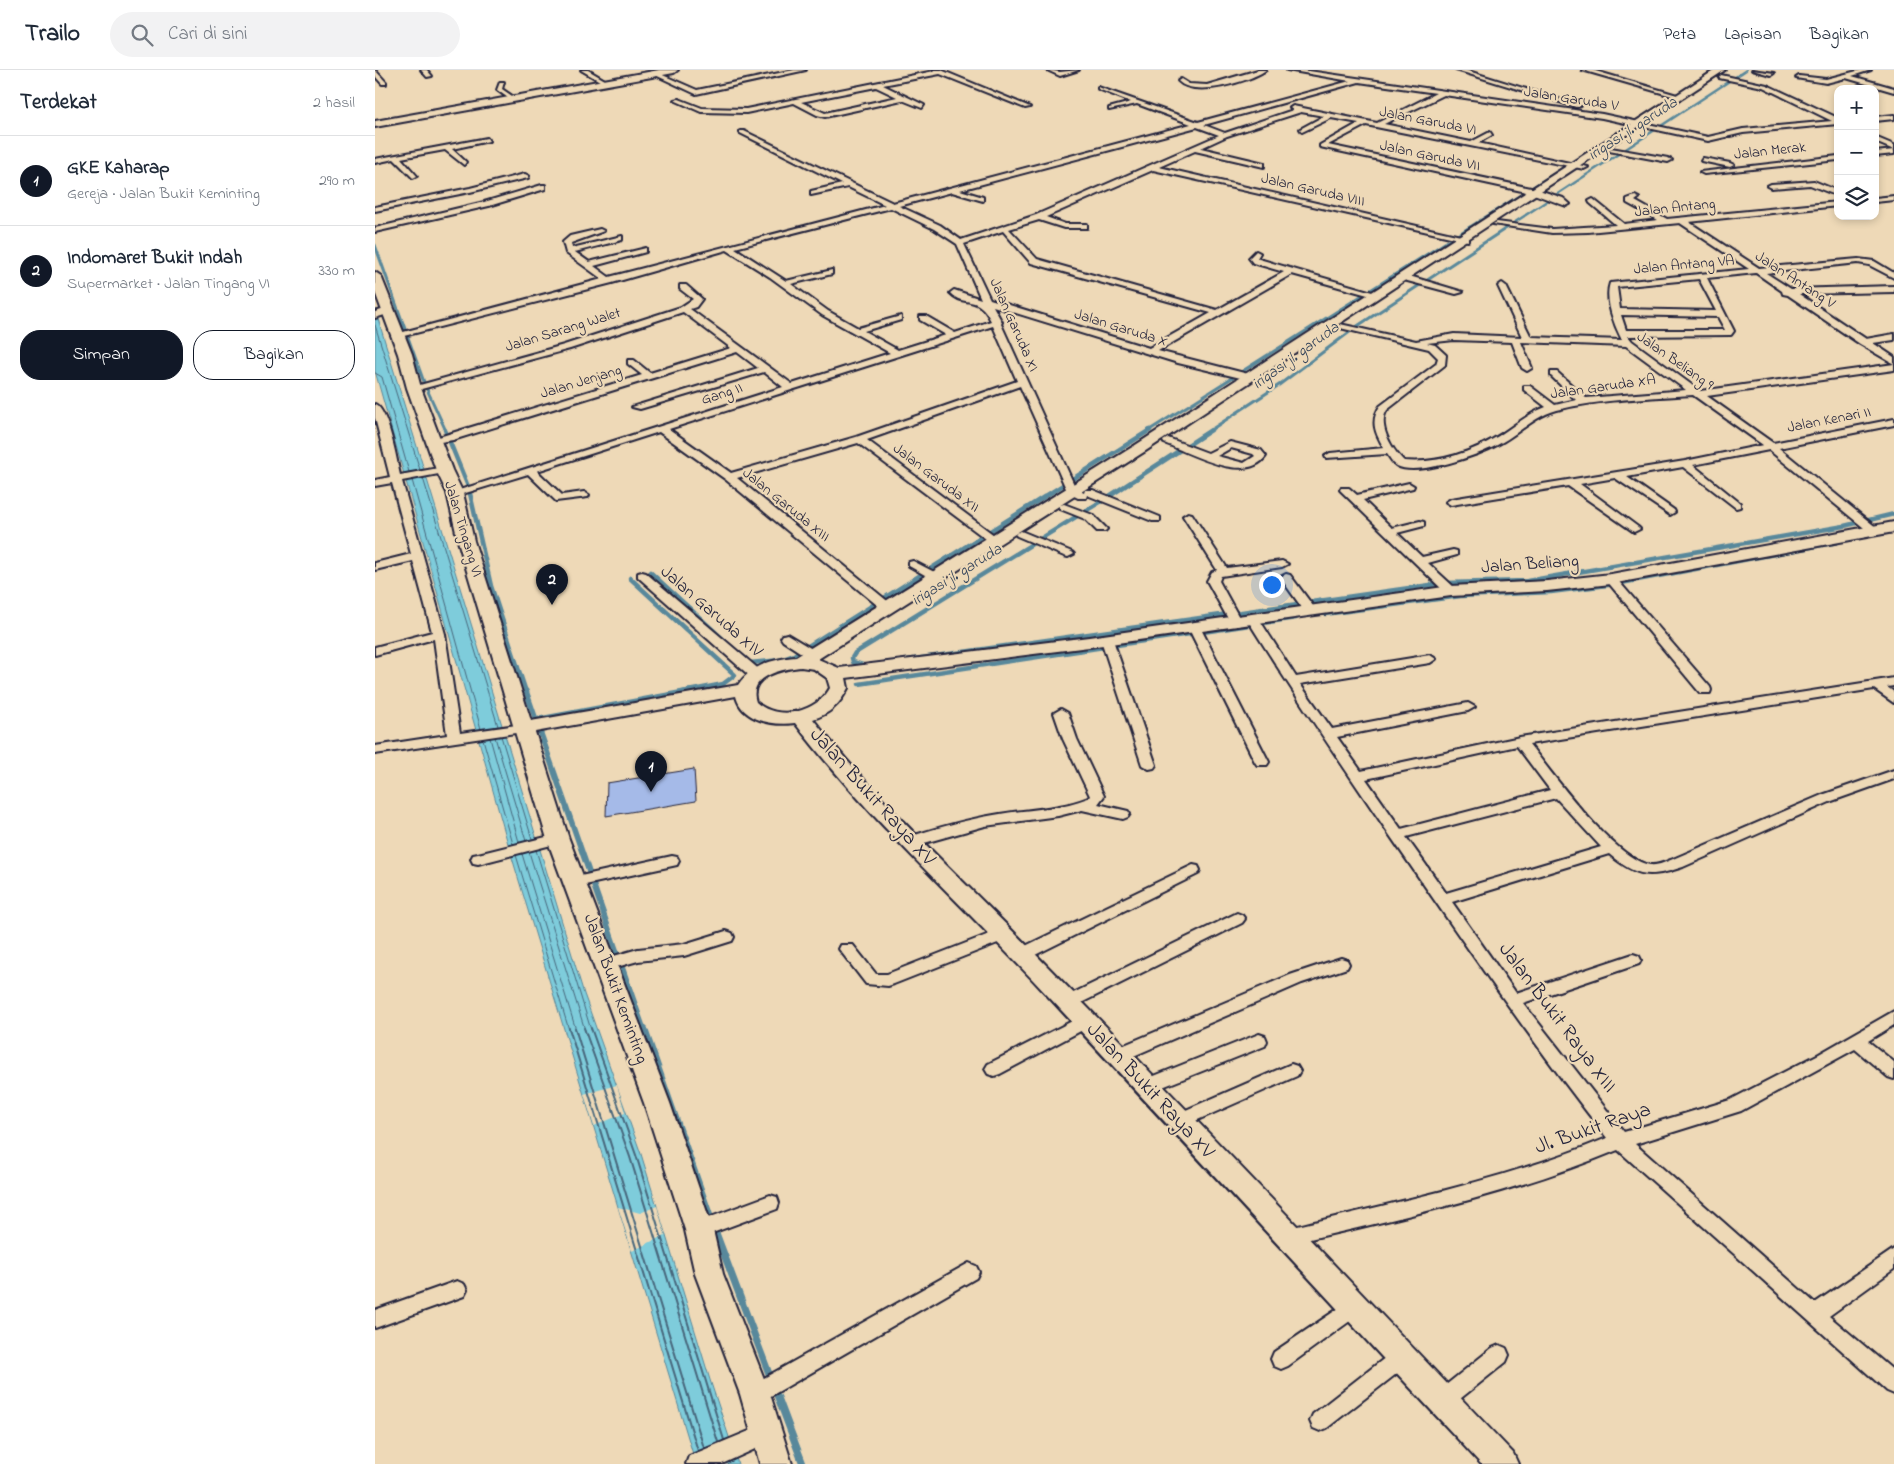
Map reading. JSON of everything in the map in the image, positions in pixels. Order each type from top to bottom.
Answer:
[{"type":"main road","points":[[375,124],[674,70]]},
{"type":"main road","points":[[1667,110],[1725,74]]},
{"type":"main road","points":[[1579,166],[1619,152],[1681,97],[1725,74]]},
{"type":"main road","points":[[1143,452],[1178,445],[1353,327],[1416,281],[1546,195],[1579,166],[1652,124]]},
{"type":"main road","points":[[811,661],[887,607],[994,540],[1081,493],[1249,377],[1375,294],[1416,281],[1465,239],[1546,195]]},
{"type":"main road","name":"Jalan Tingang VI","points":[[375,276],[380,313],[396,335],[405,354],[414,388],[444,470],[455,493],[514,729]]},
{"type":"main road","points":[[514,729],[751,682],[772,667],[811,661],[1021,534],[1064,507],[1081,493]]},
{"type":"main road","name":"Jalan Beliang","points":[[835,674],[1107,640],[1309,609],[1451,590],[1547,586],[1611,579],[1761,553],[1894,527]]},
{"type":"main road","points":[[751,682],[746,700],[749,706],[761,714],[780,718],[800,716],[823,707],[834,698],[839,684],[835,674],[811,661]]},
{"type":"main road","name":"Jalan Bukit Raya XV","points":[[800,716],[824,747],[910,842],[1002,935],[1289,1236],[1502,1464]]},
{"type":"main road","name":"Jalan Bukit Keminting","points":[[514,729],[548,842],[576,882],[657,1103],[699,1230],[709,1274],[755,1394],[776,1464]]},
{"type":"street","points":[[424,70],[429,76]]},
{"type":"street","points":[[584,70],[607,83]]},
{"type":"street","points":[[656,74],[692,91],[722,88],[803,70]]},
{"type":"street","points":[[1050,70],[1060,74],[1077,70]]},
{"type":"street","points":[[1181,81],[1186,85],[1204,88],[1252,75],[1263,70]]},
{"type":"street","name":"Jalan Garuda V","points":[[1290,70],[1652,124]]},
{"type":"street","points":[[1459,70],[1590,109],[1711,139],[1743,131],[1834,121]]},
{"type":"street","points":[[1585,70],[1681,97]]},
{"type":"street","points":[[1755,70],[1771,74]]},
{"type":"street","points":[[1799,78],[1822,82],[1868,70]]},
{"type":"street","points":[[677,100],[701,110],[751,110],[938,71],[1027,107]]},
{"type":"street","points":[[375,72],[384,83]]},
{"type":"street","points":[[1725,74],[1765,86],[1834,119]]},
{"type":"street","points":[[1243,84],[1253,80],[1252,75]]},
{"type":"street","points":[[1848,76],[1894,90]]},
{"type":"street","points":[[396,335],[491,312],[951,189],[1118,147],[1359,80]]},
{"type":"street","points":[[502,83],[499,89],[513,99]]},
{"type":"street","points":[[878,85],[922,106]]},
{"type":"street","points":[[1100,88],[1135,103],[1225,135]]},
{"type":"street","points":[[1201,95],[1204,88]]},
{"type":"street","points":[[1378,125],[1442,93]]},
{"type":"street","points":[[795,100],[819,114],[825,115],[903,98]]},
{"type":"street","points":[[1111,109],[1135,103]]},
{"type":"street","name":"Jalan Garuda VI","points":[[1275,104],[1579,166]]},
{"type":"street","points":[[1531,112],[1540,107]]},
{"type":"street","points":[[960,243],[1039,217],[1155,168],[1225,135],[1300,110]]},
{"type":"street","points":[[1302,130],[1329,116]]},
{"type":"street","points":[[1879,119],[1894,117]]},
{"type":"street","name":"Jalan Garuda VII","points":[[1365,123],[1322,146],[1546,195]]},
{"type":"street","name":"Jalan Garuda XI","points":[[741,132],[947,232],[960,243],[1023,382],[1081,493]]},
{"type":"street","points":[[1472,144],[1490,134]]},
{"type":"street","points":[[375,161],[487,140]]},
{"type":"street","points":[[1879,141],[1894,148]]},
{"type":"street","points":[[446,147],[464,163]]},
{"type":"street","points":[[1196,149],[1261,165]]},
{"type":"street","points":[[1619,152],[1667,160]]},
{"type":"street","points":[[1879,154],[1894,152]]},
{"type":"street","points":[[396,157],[413,176]]},
{"type":"street","name":"Jalan Merak","points":[[1704,172],[1834,158]]},
{"type":"street","points":[[1703,160],[1742,168]]},
{"type":"street","name":"Jalan Garuda VIII","points":[[1155,168],[1465,239]]},
{"type":"street","points":[[375,209],[470,190],[525,176]]},
{"type":"street","points":[[1771,186],[1811,183],[1834,192]]},
{"type":"street","points":[[814,192],[849,184]]},
{"type":"street","points":[[375,230],[486,204],[542,187]]},
{"type":"street","points":[[951,189],[980,200]]},
{"type":"street","points":[[1546,195],[1565,204]]},
{"type":"street","points":[[1635,198],[1629,201],[1668,223]]},
{"type":"street","points":[[1879,200],[1894,198]]},
{"type":"street","points":[[1593,201],[1623,227]]},
{"type":"street","name":"Jalan Antang","points":[[1501,225],[1552,231],[1623,227],[1834,204]]},
{"type":"street","points":[[1039,217],[1064,226],[1084,226]]},
{"type":"street","name":"Jalan Antang V","points":[[1682,221],[1786,292],[1894,361]]},
{"type":"street","points":[[1004,228],[1035,261],[1219,314]]},
{"type":"street","points":[[600,231],[567,242],[569,251],[609,280]]},
{"type":"street","points":[[569,251],[619,238]]},
{"type":"street","points":[[729,248],[773,275],[825,314],[896,354]]},
{"type":"street","points":[[589,264],[643,250]]},
{"type":"street","points":[[1256,253],[1253,256],[1257,261],[1375,294]]},
{"type":"street","name":"Jalan Antang VA","points":[[1617,312],[1613,285],[1703,278],[1858,261],[1871,263],[1894,276]]},
{"type":"street","points":[[1151,351],[1219,314],[1291,271]]},
{"type":"street","points":[[783,284],[829,272]]},
{"type":"street","points":[[1621,333],[1728,333],[1730,331],[1719,314],[1703,278]]},
{"type":"street","points":[[1416,281],[1459,292]]},
{"type":"street","points":[[1502,286],[1527,338]]},
{"type":"street","points":[[683,287],[698,298],[693,304],[684,309],[737,350],[790,387]]},
{"type":"street","points":[[1786,292],[1894,289]]},
{"type":"street","points":[[954,293],[959,297],[973,298],[992,310]]},
{"type":"street","name":"Jalan Garuda X","points":[[986,301],[1193,364],[1249,377]]},
{"type":"street","name":"Jalan Sarang Walet","points":[[414,388],[567,346],[684,309]]},
{"type":"street","points":[[1628,343],[1616,322],[1617,312],[1719,314]]},
{"type":"street","points":[[856,331],[898,318]]},
{"type":"street","points":[[923,318],[954,336]]},
{"type":"street","name":"Gang II","points":[[455,493],[531,471],[997,322]]},
{"type":"street","points":[[1330,456],[1390,451],[1378,422],[1380,413],[1443,360],[1435,349],[1353,327]]},
{"type":"street","name":"Jalan Beliang 9","points":[[1418,344],[1432,339],[1454,337],[1527,338],[1628,343],[1770,446],[1873,530]]},
{"type":"street","points":[[1515,338],[1527,368]]},
{"type":"street","points":[[1863,342],[1894,338]]},
{"type":"street","name":"Jalan Jenjang","points":[[434,440],[449,438],[737,350]]},
{"type":"street","points":[[631,362],[648,376]]},
{"type":"street","name":"Jalan Garuda XA","points":[[1390,451],[1396,460],[1405,464],[1438,461],[1471,453],[1496,442],[1533,416],[1553,408],[1584,402],[1696,393],[1894,367]]},
{"type":"street","points":[[637,407],[765,369]]},
{"type":"street","points":[[1554,374],[1584,402]]},
{"type":"street","points":[[729,477],[860,439],[1023,382]]},
{"type":"street","points":[[1527,388],[1553,408]]},
{"type":"street","points":[[375,407],[379,426],[401,479],[417,556],[439,634],[454,737]]},
{"type":"street","name":"Jalan Kenari II","points":[[1770,446],[1894,422]]},
{"type":"street","name":"Jalan Garuda XIII","points":[[662,429],[729,477],[887,607]]},
{"type":"street","name":"Jalan Garuda XII","points":[[860,439],[994,540]]},
{"type":"street","points":[[1178,445],[1210,456]]},
{"type":"street","points":[[1451,502],[1685,464],[1770,446]]},
{"type":"street","points":[[1685,464],[1736,505]]},
{"type":"street","points":[[375,483],[444,470]]},
{"type":"street","points":[[531,471],[560,499],[584,495]]},
{"type":"street","points":[[1616,474],[1670,512]]},
{"type":"street","points":[[1571,483],[1634,529]]},
{"type":"street","points":[[1355,499],[1409,486]]},
{"type":"street","points":[[1345,490],[1451,590]]},
{"type":"street","points":[[1081,493],[1106,499],[1156,519]]},
{"type":"street","points":[[1064,507],[1093,519],[1101,529]]},
{"type":"street","points":[[1188,516],[1224,572]]},
{"type":"street","points":[[1390,532],[1421,524]]},
{"type":"street","points":[[1021,534],[1041,541],[1067,554]]},
{"type":"street","points":[[1421,561],[1453,553]]},
{"type":"street","points":[[375,567],[417,556]]},
{"type":"street","points":[[913,564],[936,577]]},
{"type":"street","points":[[1235,621],[1213,581],[1216,574],[1282,564]]},
{"type":"street","name":"Jalan Garuda XIV","points":[[642,575],[751,682]]},
{"type":"street","points":[[1286,577],[1309,609]]},
{"type":"street","points":[[1611,579],[1705,690]]},
{"type":"street","name":"Jalan Bukit Raya XIII","points":[[1253,619],[1292,681],[1399,834],[1442,900],[1559,1064],[1620,1140],[1814,1315],[1894,1384]]},
{"type":"street","points":[[1194,627],[1262,762]]},
{"type":"street","points":[[375,652],[439,634]]},
{"type":"street","points":[[787,638],[811,661]]},
{"type":"street","points":[[1107,640],[1149,765]]},
{"type":"street","points":[[1292,681],[1430,659]]},
{"type":"street","points":[[1359,776],[1521,741],[1894,682]]},
{"type":"street","points":[[1877,685],[1894,699]]},
{"type":"street","points":[[1330,734],[1468,707]]},
{"type":"street","points":[[910,842],[953,828],[1084,806],[1093,801],[1097,796],[1070,739],[1061,713]]},
{"type":"street","points":[[375,750],[514,729]]},
{"type":"street","points":[[1521,741],[1560,792],[1611,849],[1634,865],[1647,870],[1659,870],[1818,801],[1894,774]]},
{"type":"street","points":[[1399,834],[1560,792]]},
{"type":"street","points":[[1084,806],[1123,814]]},
{"type":"street","points":[[478,859],[548,842]]},
{"type":"street","points":[[1442,900],[1611,849]]},
{"type":"street","points":[[576,882],[672,862]]},
{"type":"street","points":[[1021,955],[1193,870]]},
{"type":"street","points":[[1067,1003],[1237,919]]},
{"type":"street","points":[[847,949],[873,980],[878,982],[888,980],[1002,935]]},
{"type":"street","points":[[606,964],[638,955],[685,950],[726,936]]},
{"type":"street","points":[[1513,1000],[1633,960]]},
{"type":"street","points":[[1116,1056],[1296,979],[1341,964]]},
{"type":"street","name":"Jl. Bukit Raya","points":[[1289,1236],[1481,1190],[1581,1157],[1620,1140],[1735,1106],[1857,1041],[1894,1017]]},
{"type":"street","points":[[994,1069],[1084,1021]]},
{"type":"street","points":[[1145,1087],[1259,1040]]},
{"type":"street","points":[[1857,1041],[1894,1072]]},
{"type":"street","points":[[1178,1121],[1291,1071]]},
{"type":"street","points":[[699,1230],[770,1203]]},
{"type":"street","points":[[1814,1315],[1894,1258]]},
{"type":"street","points":[[755,1394],[969,1272]]},
{"type":"street","points":[[375,1319],[457,1290]]},
{"type":"street","points":[[1281,1359],[1354,1307]]},
{"type":"street","points":[[1443,1400],[1499,1355]]},
{"type":"street","points":[[1320,1421],[1402,1358]]},
{"type":"street","points":[[697,1464],[766,1434]]},
{"type":"water","points":[[375,309],[584,994],[641,1154],[710,1380],[738,1464],[696,1464],[510,851],[375,371]]},
{"type":"pier","points":[[617,1085],[625,1113],[594,1126],[584,1094]]},
{"type":"pier","points":[[657,1206],[665,1235],[632,1251],[618,1207],[640,1213]]},
{"type":"building","points":[[694,769],[696,801],[606,816],[607,783]]},
{"type":"waterway","name":"irigasi jl. garuda","points":[[1506,228],[1746,70]]},
{"type":"waterway","points":[[1468,228],[1594,148]]},
{"type":"waterway","points":[[1148,431],[1470,227]]},
{"type":"waterway","name":"irigasi jl. garuda","points":[[1209,431],[1279,385],[1359,325],[1508,227]]},
{"type":"waterway","points":[[375,245],[425,385],[446,431]]},
{"type":"waterway","points":[[445,430],[469,489],[491,586],[526,692]]},
{"type":"waterway","points":[[746,660],[750,663],[780,660],[794,655],[1150,430]]},
{"type":"waterway","name":"irigasi jl. garuda","points":[[866,666],[853,662],[852,658],[855,653],[1105,499],[1211,430]]},
{"type":"waterway","points":[[907,660],[1444,583],[1527,581],[1844,526],[1894,514]]},
{"type":"waterway","points":[[1325,614],[1461,596],[1551,592],[1616,584],[1838,542]]},
{"type":"waterway","points":[[650,572],[725,641]]},
{"type":"waterway","points":[[630,578],[735,675],[723,684],[683,692]]},
{"type":"waterway","points":[[859,684],[1296,618]]},
{"type":"waterway","points":[[526,691],[536,720]]},
{"type":"waterway","points":[[536,720],[690,691]]},
{"type":"waterway","points":[[536,720],[644,1030]]},
{"type":"waterway","points":[[644,1028],[713,1225],[803,1464]]},
{"type":"place","name":"Indomaret Bukit Indah","points":[[552,605]]},
{"type":"place","name":"GKE Kaharap","points":[[651,792]]}]
